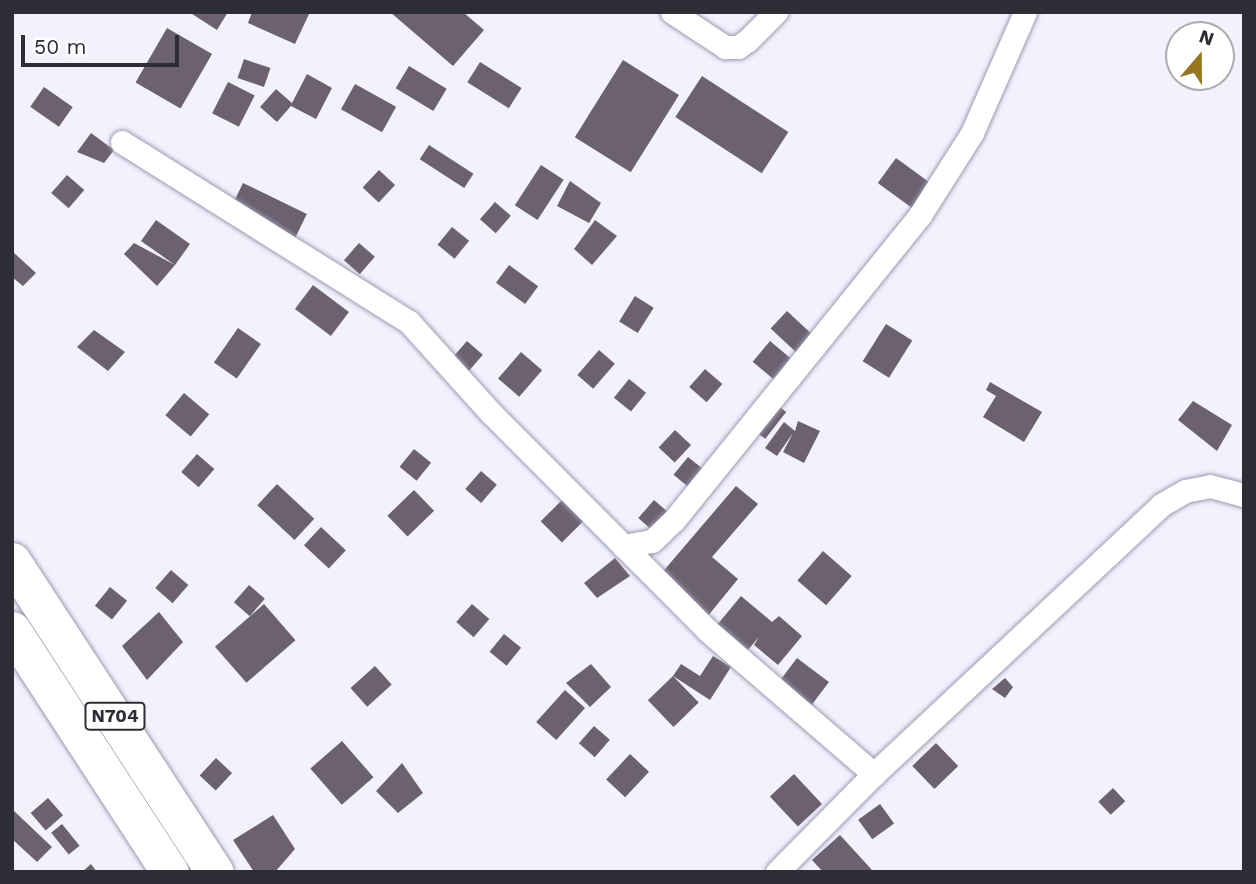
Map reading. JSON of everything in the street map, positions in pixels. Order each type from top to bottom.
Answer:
[{"type":"highway","name":"N704","points":[[12,561],[215,872]]},
{"type":"highway","points":[[22,645],[66,640]]},
{"type":"highway","name":"N704","points":[[22,645],[170,872]]},
{"type":"street","points":[[672,12],[725,47],[738,47],[776,12]]},
{"type":"street","points":[[623,547],[652,541],[674,520],[919,215],[972,133],[1026,12]]},
{"type":"street","points":[[122,142],[409,322],[623,547],[707,630],[874,774]]},
{"type":"street","points":[[777,872],[874,774],[1161,505],[1185,491],[1210,486],[1244,495]]},
{"type":"building","points":[[189,12],[228,12],[217,30]]},
{"type":"building","points":[[252,12],[309,14],[295,44],[248,23]]},
{"type":"building","points":[[390,12],[463,12],[484,30],[453,66]]},
{"type":"building","points":[[167,28],[212,54],[181,109],[136,83]]},
{"type":"building","points":[[244,59],[270,68],[264,87],[237,78]]},
{"type":"building","points":[[623,60],[679,95],[631,172],[575,137]]},
{"type":"building","points":[[480,62],[522,88],[509,108],[467,82]]},
{"type":"building","points":[[409,66],[447,89],[433,111],[396,88]]},
{"type":"building","points":[[307,74],[332,88],[316,119],[291,106],[277,122],[260,107],[276,89],[292,103]]},
{"type":"building","points":[[702,76],[788,132],[762,173],[675,117]]},
{"type":"building","points":[[228,82],[255,96],[239,127],[212,113]]},
{"type":"building","points":[[355,84],[396,107],[382,132],[341,109]]},
{"type":"building","points":[[44,87],[73,107],[59,127],[30,107]]},
{"type":"building","points":[[91,133],[114,150],[104,163],[77,152]]},
{"type":"building","points":[[429,145],[473,174],[464,188],[420,159]]},
{"type":"building","points":[[896,158],[930,183],[912,208],[878,183]]},
{"type":"building","points":[[541,165],[564,180],[538,220],[515,205]]},
{"type":"building","points":[[379,170],[395,185],[379,203],[363,188]]},
{"type":"building","points":[[67,175],[84,190],[69,208],[51,193]]},
{"type":"building","points":[[570,181],[601,203],[589,223],[557,206]]},
{"type":"building","points":[[243,183],[307,214],[294,240],[230,209]]},
{"type":"building","points":[[495,202],[511,216],[496,233],[480,219]]},
{"type":"building","points":[[156,220],[190,244],[175,265],[141,241]]},
{"type":"building","points":[[595,220],[617,236],[592,265],[574,249]]},
{"type":"building","points":[[452,227],[469,241],[455,259],[438,245]]},
{"type":"building","points":[[134,243],[175,265],[157,286],[124,254]]},
{"type":"building","points":[[359,243],[375,257],[360,274],[344,260]]},
{"type":"building","points":[[12,251],[36,273],[23,286],[12,277]]},
{"type":"building","points":[[509,265],[538,286],[525,304],[496,283]]},
{"type":"building","points":[[313,285],[349,312],[331,336],[295,309]]},
{"type":"building","points":[[635,296],[654,308],[638,333],[619,321]]},
{"type":"building","points":[[787,311],[816,338],[800,356],[771,329]]},
{"type":"building","points":[[886,324],[912,340],[889,378],[863,361]]},
{"type":"building","points":[[238,328],[261,344],[237,378],[214,362]]},
{"type":"building","points":[[94,330],[125,352],[108,371],[77,347]]},
{"type":"building","points":[[467,341],[483,355],[468,372],[452,358]]},
{"type":"building","points":[[770,341],[797,363],[779,384],[753,362]]},
{"type":"building","points":[[599,350],[615,364],[593,389],[577,375]]},
{"type":"building","points":[[521,352],[542,370],[519,397],[498,378]]},
{"type":"building","points":[[705,369],[722,384],[707,402],[689,387]]},
{"type":"building","points":[[629,379],[646,393],[631,411],[614,398]]},
{"type":"building","points":[[990,382],[1042,412],[1024,442],[983,417],[996,396],[986,390]]},
{"type":"building","points":[[184,393],[209,414],[191,436],[165,415]]},
{"type":"building","points":[[772,401],[786,412],[765,439],[751,428]]},
{"type":"building","points":[[1193,401],[1232,425],[1217,451],[1178,420]]},
{"type":"building","points":[[798,421],[820,431],[804,463],[783,452],[793,433],[777,456],[765,448],[784,422],[795,431]]},
{"type":"building","points":[[675,430],[691,445],[675,463],[659,448]]},
{"type":"building","points":[[414,449],[431,463],[417,481],[400,467]]},
{"type":"building","points":[[197,454],[214,469],[199,487],[181,472]]},
{"type":"building","points":[[688,457],[705,471],[691,489],[674,475]]},
{"type":"building","points":[[481,471],[497,485],[481,503],[465,489]]},
{"type":"building","points":[[277,484],[314,519],[295,540],[257,505]]},
{"type":"building","points":[[736,486],[758,504],[712,557],[738,579],[707,617],[660,575]]},
{"type":"building","points":[[414,490],[434,511],[408,537],[387,516]]},
{"type":"building","points":[[564,498],[585,519],[562,543],[541,521]]},
{"type":"building","points":[[654,500],[670,514],[654,532],[638,518]]},
{"type":"building","points":[[321,527],[346,550],[329,568],[304,545]]},
{"type":"building","points":[[823,551],[852,576],[826,605],[797,580]]},
{"type":"building","points":[[615,558],[630,576],[597,598],[584,583]]},
{"type":"building","points":[[171,570],[188,585],[173,603],[155,588]]},
{"type":"building","points":[[249,585],[265,599],[250,616],[234,602]]},
{"type":"building","points":[[110,587],[127,601],[112,619],[95,606]]},
{"type":"building","points":[[741,596],[772,622],[779,616],[802,636],[778,665],[754,645],[759,637],[747,651],[717,625]]},
{"type":"building","points":[[264,604],[295,640],[246,683],[215,647]]},
{"type":"building","points":[[472,604],[489,619],[474,637],[456,622]]},
{"type":"building","points":[[159,612],[183,642],[147,680],[122,646]]},
{"type":"building","points":[[504,634],[521,648],[507,666],[490,652]]},
{"type":"building","points":[[713,656],[731,667],[710,700],[673,676],[681,664],[700,676]]},
{"type":"building","points":[[797,658],[829,682],[810,707],[778,683]]},
{"type":"building","points":[[591,664],[611,687],[590,707],[566,683]]},
{"type":"building","points":[[375,666],[392,685],[367,707],[350,688]]},
{"type":"building","points":[[673,676],[699,703],[674,727],[648,700]]},
{"type":"building","points":[[1005,678],[1013,687],[1005,698],[992,689]]},
{"type":"building","points":[[565,690],[585,708],[556,740],[536,722]]},
{"type":"building","points":[[594,726],[610,740],[595,757],[579,743]]},
{"type":"building","points":[[342,741],[373,777],[342,805],[310,769]]},
{"type":"building","points":[[936,743],[958,766],[934,789],[912,766]]},
{"type":"building","points":[[630,754],[649,772],[625,797],[606,780]]},
{"type":"building","points":[[216,758],[232,773],[216,791],[200,776]]},
{"type":"building","points":[[402,763],[423,793],[398,813],[376,791]]},
{"type":"building","points":[[794,774],[822,804],[798,826],[770,797]]},
{"type":"building","points":[[1113,788],[1125,801],[1111,815],[1098,802]]},
{"type":"building","points":[[48,798],[63,815],[46,830],[31,813]]},
{"type":"building","points":[[880,804],[894,823],[872,839],[858,820]]},
{"type":"building","points":[[12,809],[52,847],[37,862],[12,839]]},
{"type":"building","points":[[273,815],[295,849],[275,872],[254,872],[233,840]]},
{"type":"building","points":[[62,824],[80,846],[69,855],[51,833]]},
{"type":"building","points":[[840,835],[872,870],[870,872],[823,872],[812,860]]},
{"type":"building","points":[[91,864],[97,872],[82,872]]}]
